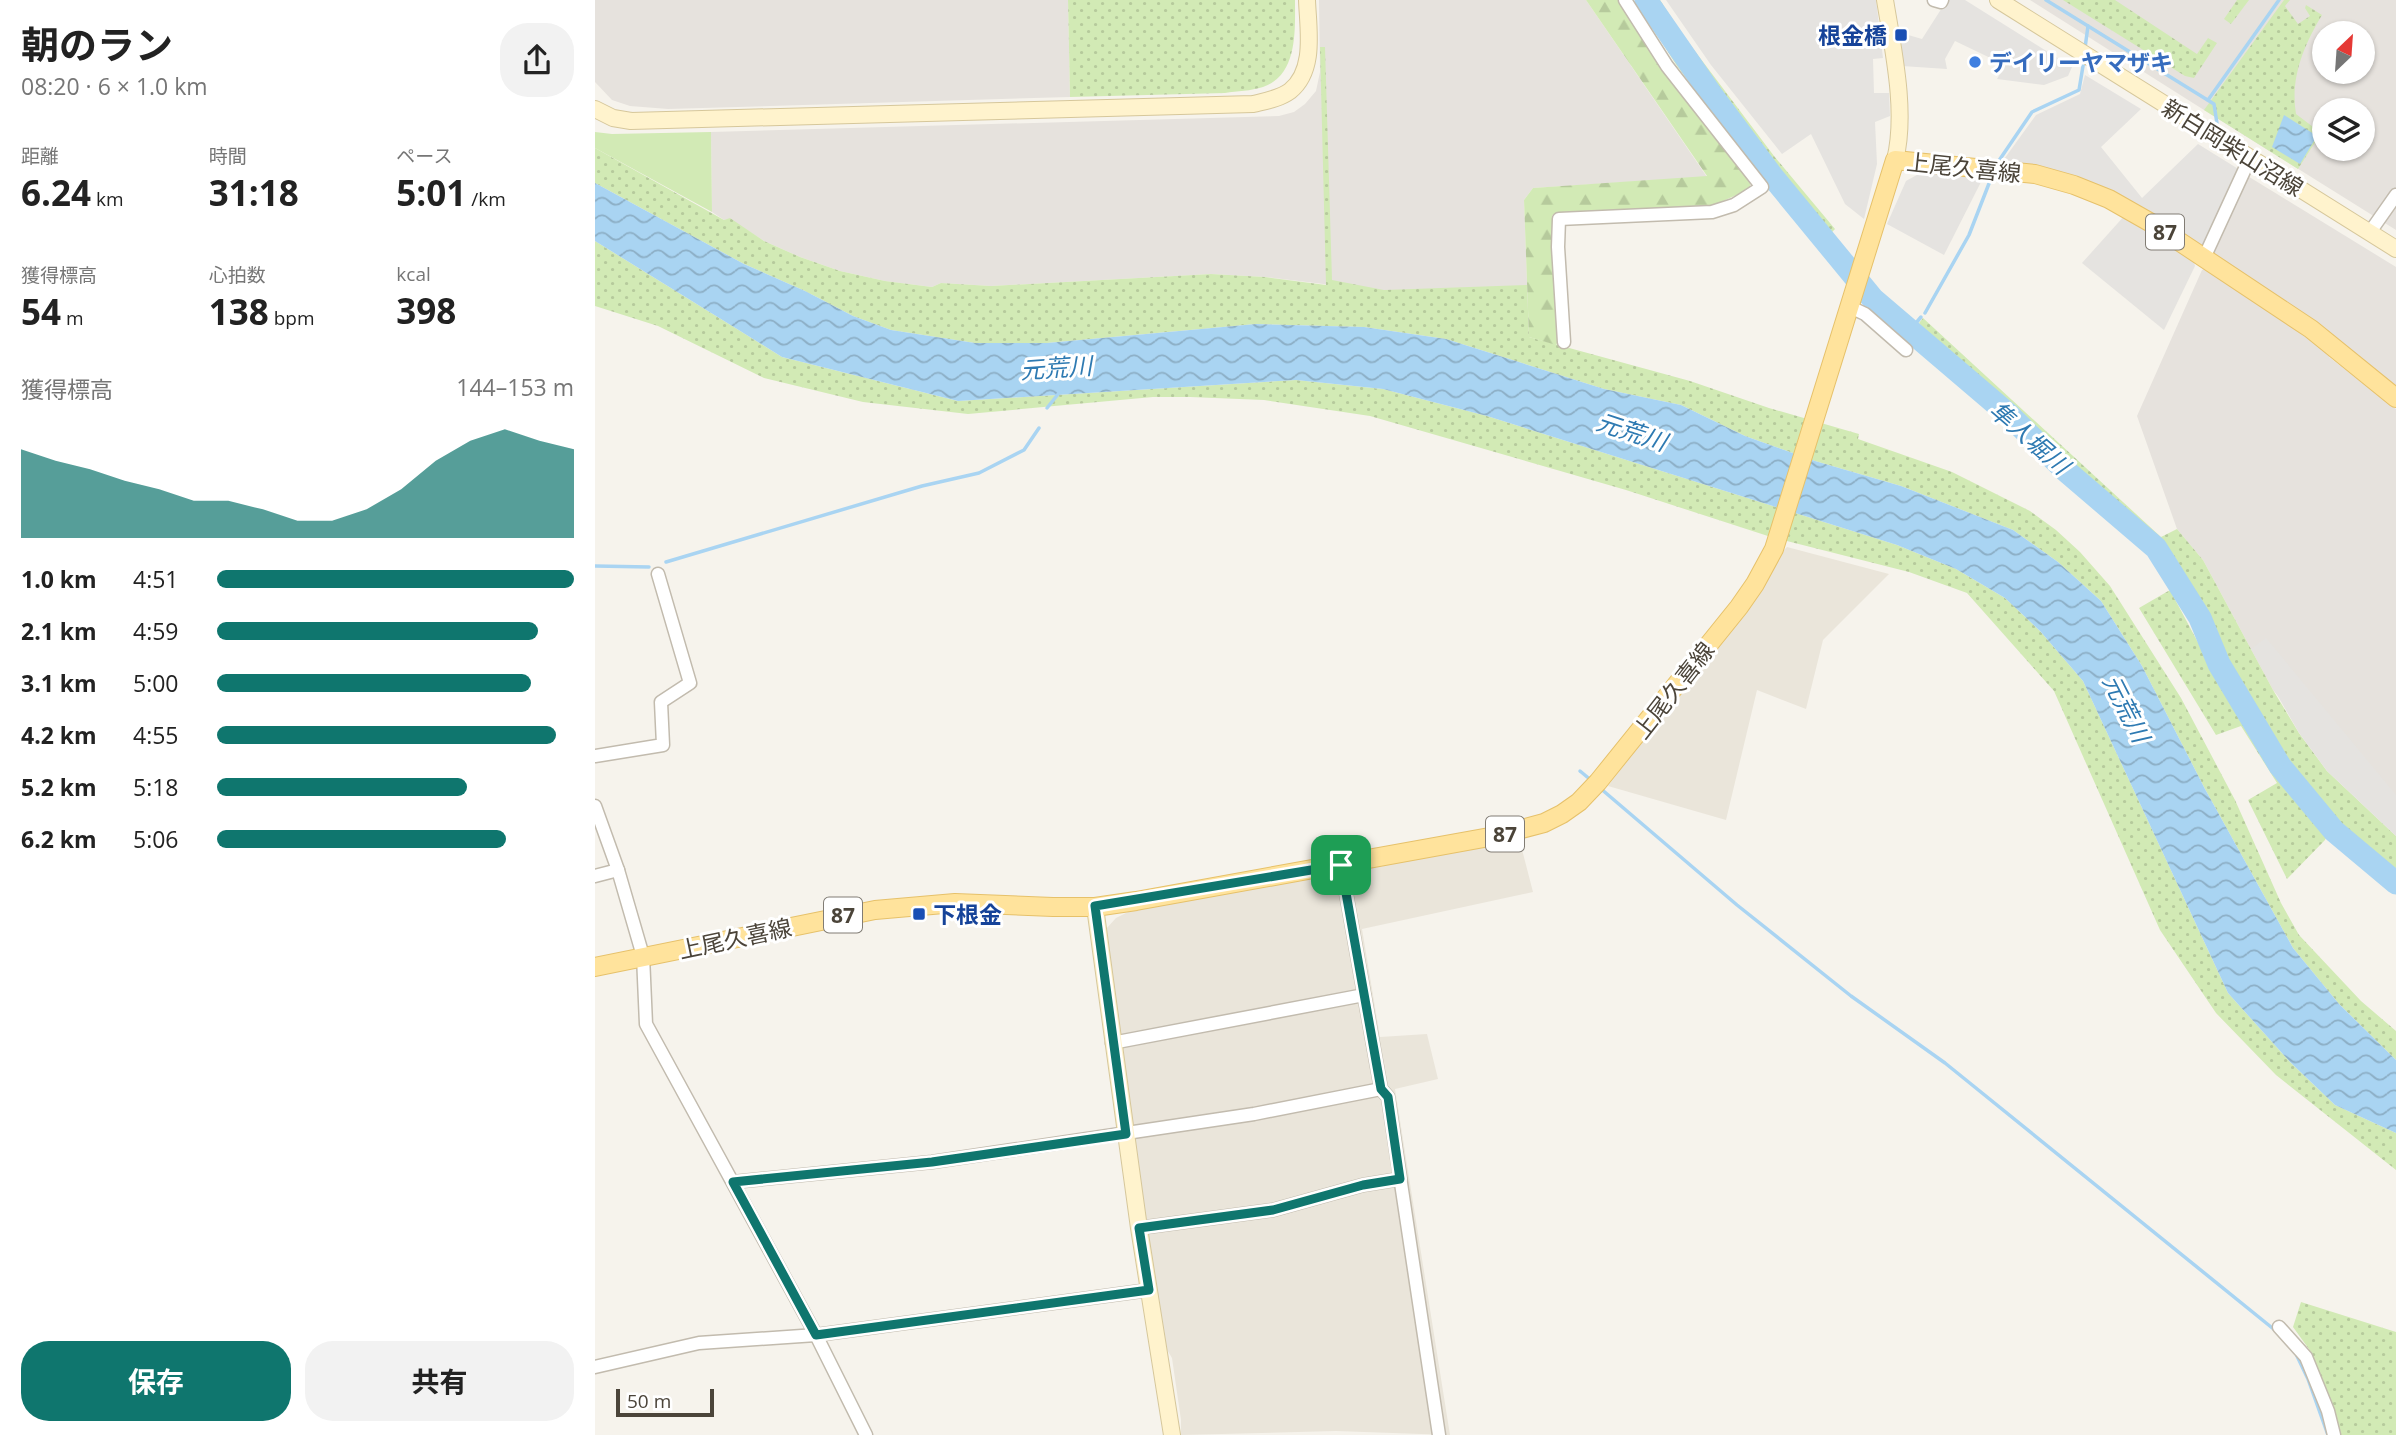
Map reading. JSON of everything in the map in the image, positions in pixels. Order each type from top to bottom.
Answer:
[{"type":"main road","name":"上尾久喜線","points":[[595,967],[875,910],[955,903],[1095,906],[1341,865],[1523,830],[1562,814],[1579,802],[1616,761],[1739,607],[1755,584],[1780,536],[1895,160],[2035,174],[2074,185],[2125,207],[2311,330],[2396,398]]},
{"type":"street","points":[[595,109],[613,118],[631,121],[1253,104],[1273,99],[1290,90],[1302,76],[1307,62],[1307,0]]},
{"type":"street","points":[[1564,342],[1558,247],[1559,219],[1712,212],[1734,205],[1762,187],[1667,66],[1625,0]]},
{"type":"street","points":[[1885,0],[1900,128],[1895,160]]},
{"type":"street","points":[[1934,0],[1942,0]]},
{"type":"street","name":"新白岡柴山沼線","points":[[1998,0],[2396,249]]},
{"type":"street","points":[[2204,258],[2251,158]]},
{"type":"street","points":[[2370,233],[2396,195]]},
{"type":"street","points":[[1852,302],[1906,351]]},
{"type":"street","points":[[595,756],[663,745],[661,702],[690,683],[658,574]]},
{"type":"street","points":[[595,806],[618,870],[643,956],[646,1024],[816,1335],[866,1435]]},
{"type":"street","points":[[1341,865],[1381,1089],[1388,1097],[1439,1435]]},
{"type":"street","points":[[595,876],[618,870]]},
{"type":"street","points":[[1095,906],[1112,1043],[1172,1435]]},
{"type":"street","points":[[1112,1043],[1364,995]]},
{"type":"street","points":[[733,1182],[932,1162],[1254,1114],[1381,1089]]},
{"type":"street","points":[[1139,1228],[1273,1210],[1363,1185],[1400,1179]]},
{"type":"street","points":[[595,1367],[699,1343],[816,1335],[1149,1290]]},
{"type":"street","points":[[2279,1327],[2307,1356],[2334,1435]]},
{"type":"shaded area","points":[[595,0],[1068,0],[1070,97],[668,109],[630,106],[612,100],[595,82]]},
{"type":"shaded area","points":[[1319,0],[1586,0],[1707,177],[1533,188],[1524,200],[1529,337],[1356,288],[1265,277],[1211,274],[991,286],[941,283],[932,287],[885,281],[840,271],[800,257],[764,241],[730,219],[724,220],[712,212],[711,132],[1279,116],[1294,112],[1316,91],[1320,72]]},
{"type":"shaded area","points":[[1666,0],[1876,0],[1883,58],[1873,59],[1874,93],[1889,93],[1890,116],[1875,122],[1877,164],[1864,219],[1845,204],[1811,134],[1782,154],[1711,65]]},
{"type":"shaded area","points":[[1947,0],[1965,0],[2072,67],[2068,76],[2044,85],[1997,79],[2005,65],[1955,41],[1945,59],[1947,69],[1902,66],[1898,32],[1922,39]]},
{"type":"shaded area","points":[[2030,0],[2396,0],[2396,230],[2204,110]]},
{"type":"shaded area","points":[[2085,75],[2141,109],[2101,147],[2142,198],[2198,144],[2240,170],[2206,243],[2200,245],[2136,204],[2104,188],[2044,168],[2002,162],[2036,115],[2080,94]]},
{"type":"shaded area","points":[[1926,170],[1984,176],[1944,255],[1887,224],[1906,181]]},
{"type":"shaded area","points":[[2246,175],[2396,267],[2396,388],[2212,255],[2211,249]]},
{"type":"shaded area","points":[[2126,214],[2193,258],[2195,266],[2164,330],[2082,263]]},
{"type":"shaded area","points":[[2206,268],[2330,351],[2329,357],[2396,409],[2396,836],[2273,690],[2203,560],[2177,529],[2137,416],[2202,270]]},
{"type":"shaded area","points":[[1787,547],[1889,574],[1823,640],[1806,709],[1757,690],[1726,820],[1608,786],[1762,587],[1780,554]]},
{"type":"shaded area","points":[[2266,638],[2396,795],[2396,836],[2327,771],[2299,733],[2251,649]]},
{"type":"shaded area","points":[[1519,838],[1533,892],[1362,929],[1380,1037],[1427,1034],[1438,1079],[1395,1089],[1450,1435],[1336,1431],[1181,1435],[1172,1358],[1163,1343],[1103,946],[1106,929],[1116,918],[1136,908]]},
{"type":"green space","points":[[1068,0],[1295,0],[1294,38],[1289,62],[1283,73],[1274,81],[1254,89],[1225,93],[1070,97]]},
{"type":"green space","points":[[1586,0],[1619,0],[1750,182],[1750,189],[1714,205],[1554,214],[1559,340],[1556,345],[1529,337],[1524,200],[1533,188],[1707,176]]},
{"type":"green space","points":[[1635,0],[1642,0],[1705,93],[1821,241],[1816,246],[1677,66]]},
{"type":"green space","points":[[1652,0],[1660,0],[1682,34],[1774,156],[1835,229],[1830,234],[1713,91]]},
{"type":"green space","points":[[2063,0],[2115,0],[2197,54],[2208,38],[2217,43],[2194,78],[2185,76]]},
{"type":"green space","points":[[2237,0],[2249,0],[2231,24],[2224,19]]},
{"type":"green space","points":[[2284,0],[2290,0],[2285,6],[2298,24],[2310,16],[2306,5],[2322,15],[2319,21],[2312,21],[2312,33],[2297,75],[2296,114],[2312,126],[2312,147],[2298,169],[2204,110]]},
{"type":"green space","points":[[1320,47],[1325,47],[1332,280],[1384,290],[1527,285],[1529,337],[1690,381],[1769,408],[1859,434],[1858,439],[1952,472],[2030,511],[2056,530],[2110,586],[2181,698],[2235,800],[2281,903],[2299,935],[2361,1001],[2396,1031],[2396,1060],[2339,1004],[2293,948],[2205,789],[2142,666],[2101,601],[2058,562],[2013,530],[1901,486],[1815,461],[1745,436],[1681,405],[1604,389],[1446,339],[1364,327],[1256,324],[1047,343],[975,343],[891,330],[853,316],[744,264],[595,183],[595,148],[724,220],[730,218],[764,241],[840,271],[885,281],[932,287],[941,283],[991,286],[1211,274],[1265,277],[1326,285]]},
{"type":"green space","points":[[595,132],[711,132],[712,212],[595,148]]},
{"type":"green space","points":[[595,241],[782,357],[958,401],[1296,380],[1383,389],[1487,416],[1897,545],[1956,569],[2005,598],[2040,631],[2083,681],[2228,993],[2290,1062],[2335,1105],[2396,1133],[2396,1170],[2276,1075],[2216,1013],[2160,930],[2054,691],[1967,593],[1909,572],[1771,537],[1626,490],[1370,416],[1264,400],[1190,397],[1153,397],[968,414],[863,402],[764,378],[658,326],[595,306]]},
{"type":"green space","points":[[1923,318],[2161,537],[2177,529],[2203,560],[2299,733],[2327,771],[2396,836],[2396,876],[2317,803],[2284,762],[2254,715],[2188,580],[2157,539],[2058,454],[1922,327],[1919,323]]},
{"type":"green space","points":[[2170,590],[2226,695],[2249,724],[2284,785],[2329,831],[2325,840],[2287,879],[2248,800],[2277,783],[2241,726],[2216,735],[2139,608]]},
{"type":"green space","points":[[2301,1302],[2396,1332],[2396,1435],[2339,1435],[2311,1352],[2293,1327]]},
{"type":"water","points":[[2284,115],[2312,133],[2312,144],[2300,164],[2272,147]]},
{"type":"water","name":"元荒川","points":[[595,183],[744,264],[853,316],[891,330],[975,343],[1047,343],[1256,324],[1364,327],[1446,339],[1604,389],[1681,405],[1745,436],[1815,461],[1901,486],[2013,530],[2058,562],[2101,601],[2142,666],[2205,789],[2293,948],[2339,1004],[2396,1060],[2396,1133],[2335,1105],[2290,1062],[2228,993],[2083,681],[2040,631],[2005,598],[1956,569],[1897,545],[1487,416],[1383,389],[1296,380],[958,401],[782,357],[595,241]]},
{"type":"waterway","name":"隼人堀川","points":[[1646,0],[1772,176],[1873,299],[2009,415],[2066,471],[2156,548],[2200,618],[2219,664],[2280,766],[2334,831],[2396,883]]},
{"type":"waterway","points":[[2046,0],[2214,104],[2218,130]]},
{"type":"waterway","points":[[2208,100],[2279,0]]},
{"type":"waterway","points":[[2085,48],[2088,26]]},
{"type":"waterway","points":[[1998,162],[2032,112],[2079,90],[2084,60]]},
{"type":"waterway","points":[[1925,313],[1969,235],[1990,181]]},
{"type":"waterway","points":[[1910,330],[1921,317]]},
{"type":"waterway","name":"元荒川","points":[[1047,408],[1059,393]]},
{"type":"waterway","points":[[666,562],[922,486],[979,473],[1024,450],[1039,428]]},
{"type":"waterway","points":[[595,566],[649,567]]},
{"type":"waterway","points":[[1580,771],[1592,781]]},
{"type":"waterway","points":[[1600,788],[1737,905],[1851,996],[1945,1063],[2276,1331]]},
{"type":"waterway","points":[[2297,1356],[2328,1435]]},
{"type":"place","name":"根金橋","points":[[1901,35]]},
{"type":"place","name":"デイリーヤマザキ","points":[[1975,62]]},
{"type":"place","name":"下根金","points":[[919,914]]},
{"type":"route","points":[[1341,865],[1381,1089],[1388,1097],[1400,1179],[1363,1185],[1273,1210],[1139,1228],[1149,1290],[816,1335],[733,1182],[932,1162],[1126,1134],[1095,906],[1341,865]]}]
